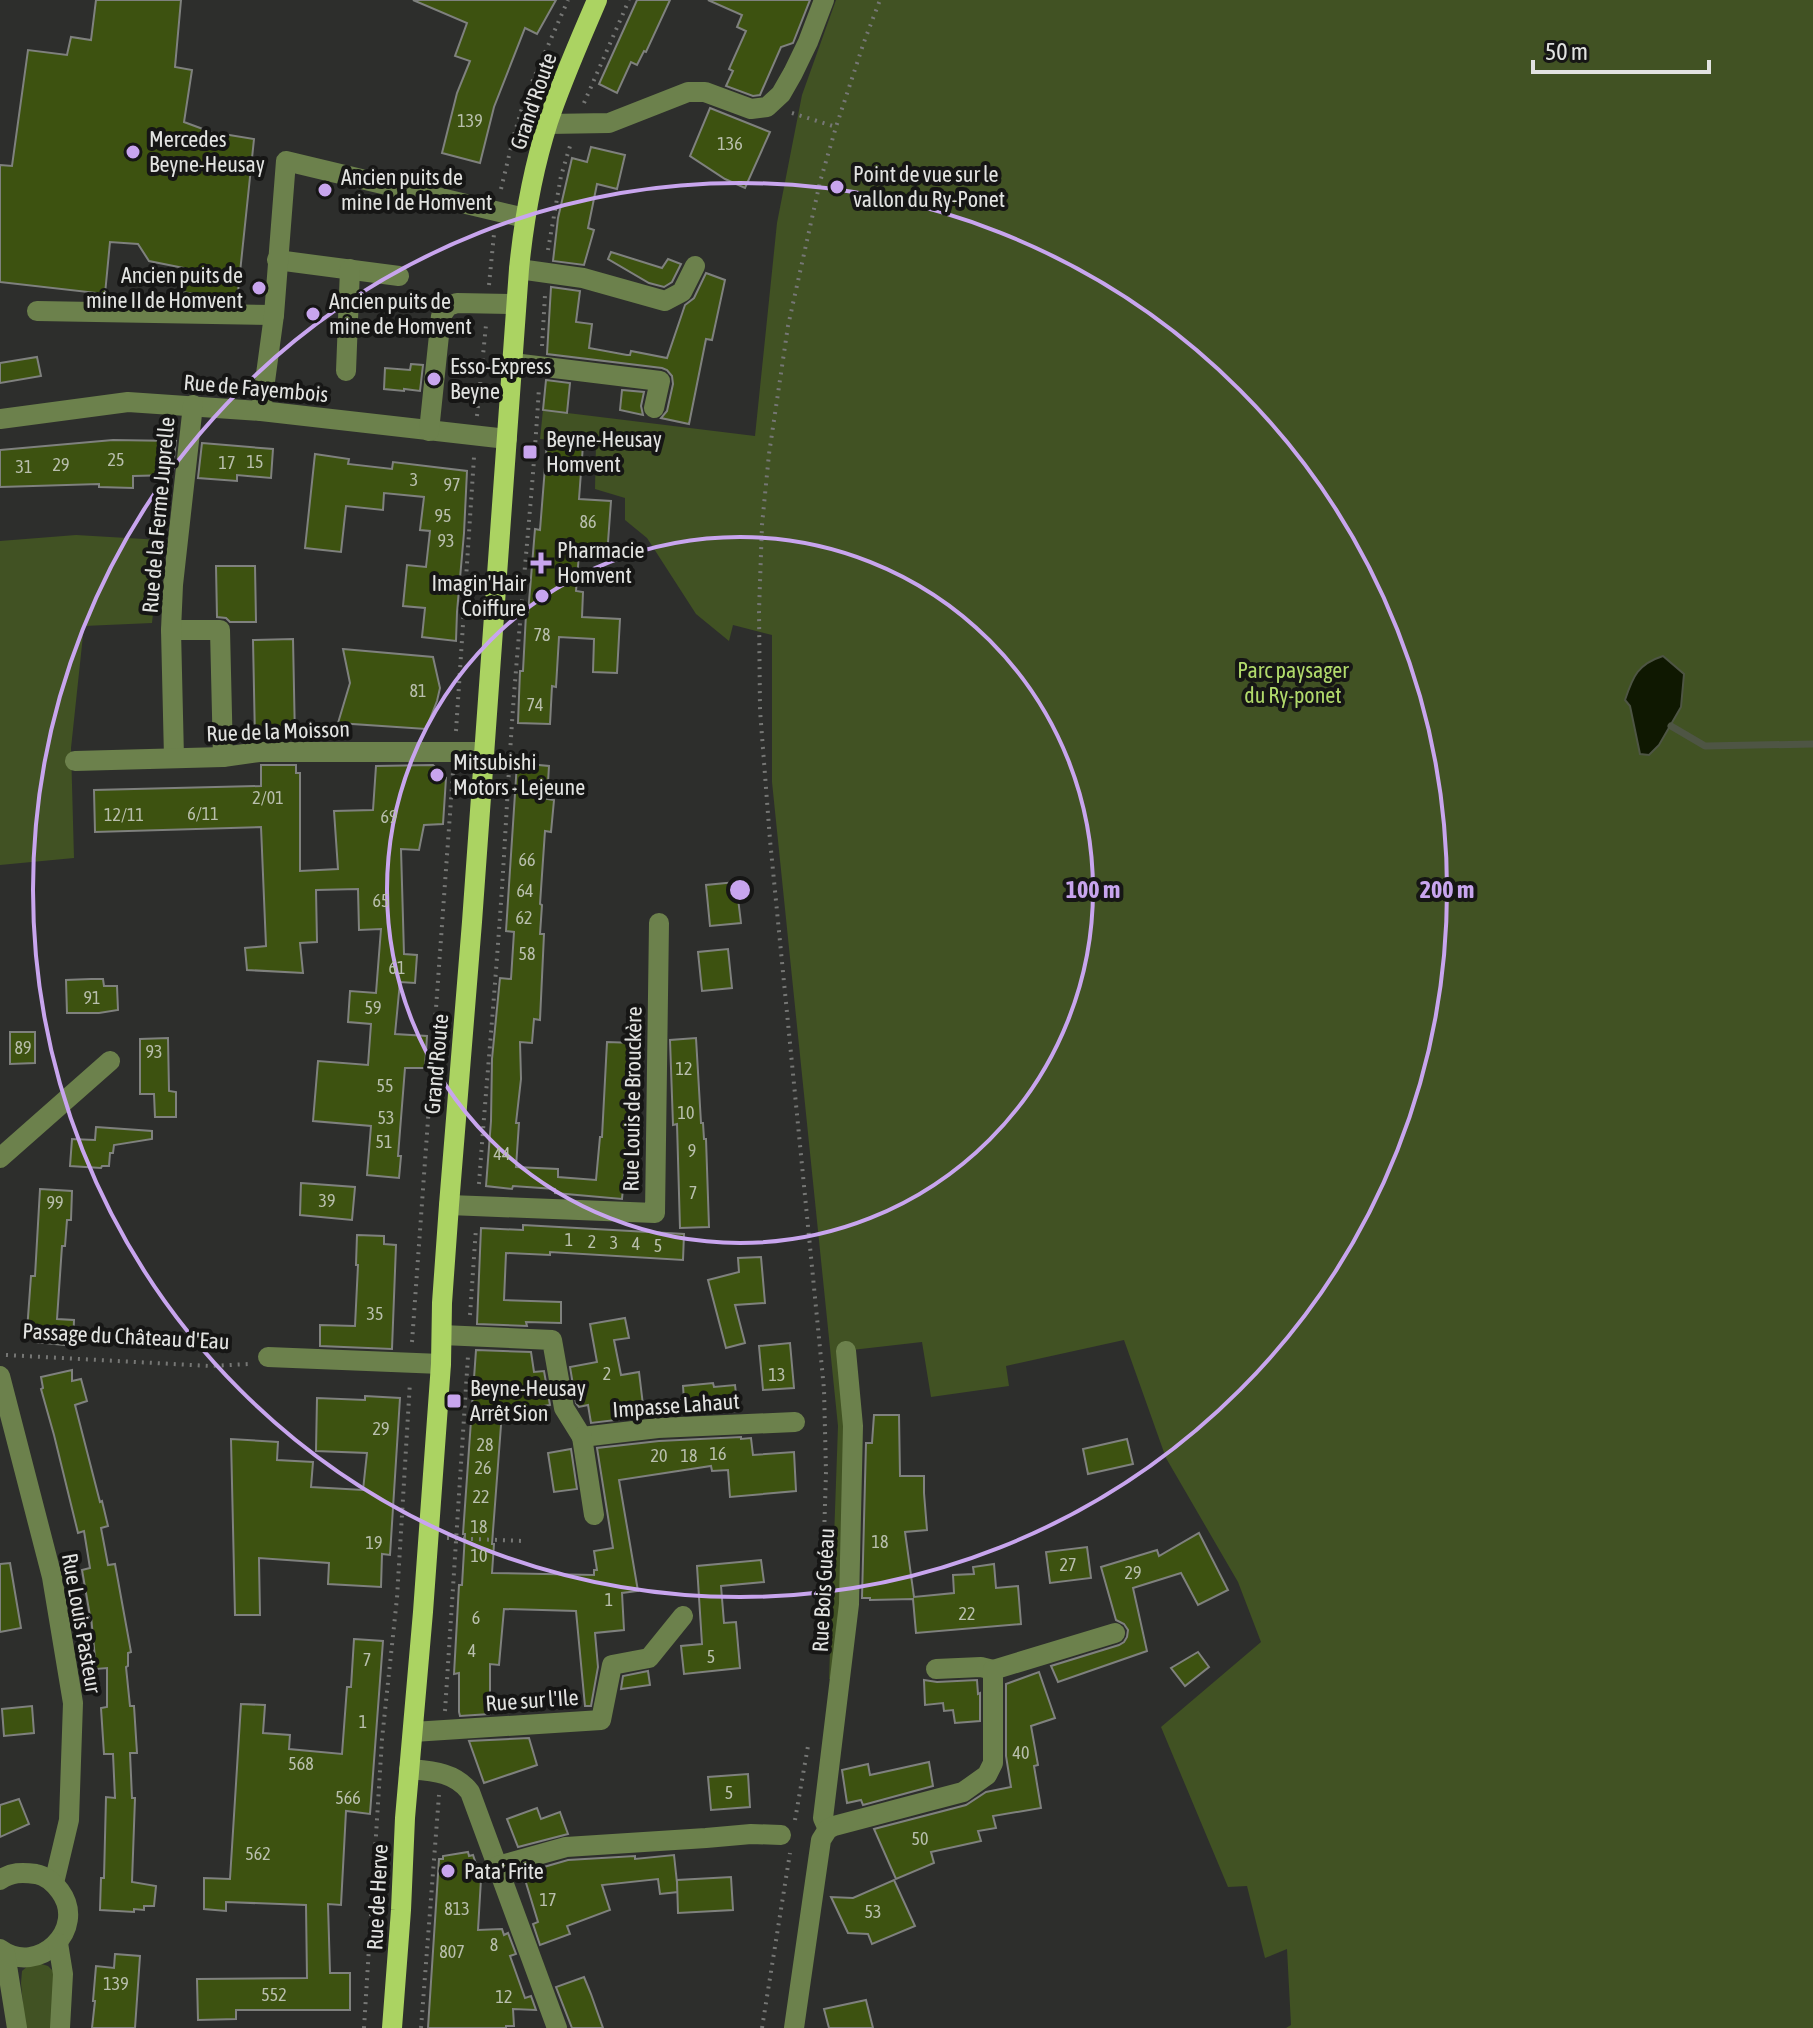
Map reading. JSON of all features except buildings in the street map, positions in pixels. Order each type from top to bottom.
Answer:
[{"type":"main road","name":"Grand'Route","points":[[409,1769],[429,1538],[449,1205],[519,269],[525,218],[548,124],[597,0]]},
{"type":"main road","name":"Rue de Herve","points":[[392,2028],[409,1769]]},
{"type":"street","points":[[548,124],[609,123],[688,92],[705,92],[751,109],[767,107],[781,94],[793,73],[824,0]]},
{"type":"street","points":[[261,411],[274,315],[286,161],[525,218]]},
{"type":"street","points":[[277,260],[399,276]]},
{"type":"street","points":[[519,269],[583,278],[665,301],[682,292],[695,266]]},
{"type":"street","points":[[346,371],[350,269]]},
{"type":"street","points":[[429,431],[441,316],[448,306],[457,303],[516,304]]},
{"type":"street","points":[[37,311],[274,315]]},
{"type":"street","points":[[513,363],[660,381],[654,408]]},
{"type":"street","name":"Rue de Fayembois","points":[[0,419],[128,402],[261,411],[507,439]]},
{"type":"street","name":"Rue de la Ferme Juprelle","points":[[174,758],[171,630],[193,405]]},
{"type":"street","name":"Rue de la Ferme Juprelle","points":[[171,630],[220,630],[223,757]]},
{"type":"street","name":"Rue de la Moisson","points":[[75,761],[223,757],[259,752],[483,752]]},
{"type":"street","name":"Rue Louis de Brouckère","points":[[449,1205],[655,1213],[659,923]]},
{"type":"street","points":[[0,1158],[110,1061]]},
{"type":"street","points":[[442,1335],[552,1340],[564,1408],[582,1437],[594,1515]]},
{"type":"street","name":"Rue Bois Guéau","points":[[794,2028],[821,1840],[828,1829],[823,1818],[849,1604],[853,1426],[846,1351]]},
{"type":"street","points":[[268,1357],[441,1364]]},
{"type":"street","name":"Rue Louis Pasteur","points":[[0,1376],[52,1577],[73,1703],[69,1820],[54,1883]]},
{"type":"street","name":"Impasse Lahaut","points":[[582,1437],[671,1427],[795,1422]]},
{"type":"street","name":"Rue sur l'Ile","points":[[413,1732],[601,1720],[612,1665],[649,1658],[683,1616]]},
{"type":"street","points":[[936,1669],[981,1667],[993,1670],[1115,1633]]},
{"type":"street","points":[[828,1829],[963,1792],[987,1775],[993,1763],[993,1670]]},
{"type":"street","points":[[409,1769],[441,1773],[463,1783],[470,1792],[557,2028]]},
{"type":"street","points":[[498,1866],[566,1847],[751,1834],[789,1836]]},
{"type":"street","points":[[0,1880],[20,1872],[41,1875],[54,1883],[64,1897],[68,1911],[66,1930],[58,1943],[45,1953],[19,1957],[2,1951]]},
{"type":"street","points":[[58,1943],[63,1974],[60,2028]]},
{"type":"street","points":[[2,1951],[17,2028]]},
{"type":"path","points":[[364,2028],[384,1715],[397,1598],[413,1314],[455,752],[474,436],[487,302],[497,212],[508,157],[525,98],[568,0]]},
{"type":"path","points":[[444,1730],[477,1207],[520,614],[529,536],[546,272],[561,176],[576,123],[629,0]]},
{"type":"path","points":[[821,1641],[825,1564],[824,1389],[765,782],[760,710],[762,525],[786,339],[820,182],[880,0]]},
{"type":"path","points":[[798,115],[836,127]]},
{"type":"path","name":"Passage du Château d'Eau","points":[[0,1355],[221,1366],[249,1364],[268,1357]]},
{"type":"path","points":[[429,1538],[524,1541]]},
{"type":"path","points":[[762,2028],[789,1836],[808,1744]]},
{"type":"path","points":[[421,2028],[441,1773]]},
{"type":"green space","name":"Parc paysager du Ry-ponet","points":[[836,0],[1813,0],[1813,2028],[1286,2028],[1291,2025],[1287,1949],[1265,1958],[1247,1886],[1228,1887],[1161,1727],[1261,1642],[1238,1582],[1166,1458],[1124,1340],[1006,1366],[1009,1386],[931,1397],[922,1342],[843,1351],[849,1426],[838,1678],[829,1679],[838,1426],[772,782],[772,635],[733,625],[729,641],[696,614],[647,538],[625,520],[625,498],[595,489],[596,443],[540,439],[543,410],[755,436],[777,223],[802,95]]},
{"type":"green space","points":[[76,535],[161,540],[152,623],[84,626],[71,748],[74,858],[0,865],[0,541]]},
{"type":"green space","points":[[30,1964],[48,1966],[55,1973],[52,2028],[25,2028],[22,1971]]},
{"type":"shaded area","points":[[1663,656],[1684,674],[1681,707],[1659,745],[1649,755],[1640,754],[1630,706],[1625,700],[1642,667]]},
{"type":"waterway","points":[[1671,726],[1705,746],[1813,744]]},
{"type":"place","name":"Mercedes Beyne-Heusay","points":[[133,152]]},
{"type":"place","name":"Point de vue sur le vallon du Ry-Ponet","points":[[837,187]]},
{"type":"place","name":"Ancien puits de mine I de Homvent","points":[[325,190]]},
{"type":"place","name":"Ancien puits de mine II de Homvent","points":[[259,288]]},
{"type":"place","name":"Ancien puits de mine de Homvent","points":[[313,314]]},
{"type":"place","name":"Esso-Express Beyne","points":[[434,379]]},
{"type":"place","name":"Beyne-Heusay Homvent","points":[[530,452]]},
{"type":"place","name":"Pharmacie Homvent","points":[[541,563]]},
{"type":"place","name":"Imagin'Hair Coiffure","points":[[542,596]]},
{"type":"place","name":"Mitsubishi Motors - Lejeune","points":[[437,775]]},
{"type":"place","name":"Beyne-Heusay Arrêt Sion","points":[[454,1401]]},
{"type":"place","name":"Pata' Frite","points":[[448,1871]]}]
